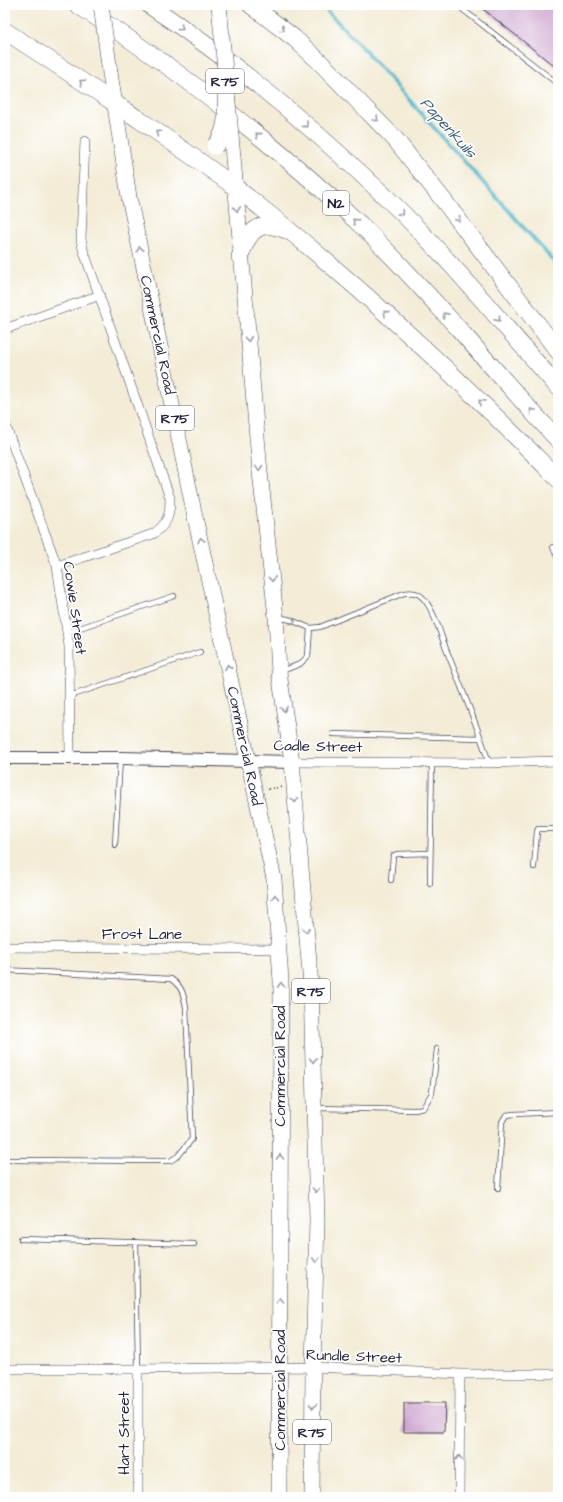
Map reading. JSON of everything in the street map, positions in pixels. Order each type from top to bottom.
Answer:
[{"type":"highway","name":"N2","points":[[78,5],[132,40],[183,76],[239,119],[308,177],[365,229],[422,289],[558,440]]},
{"type":"highway","name":"N2","points":[[149,5],[261,87],[328,144],[391,202],[450,264],[558,387]]},
{"type":"highway","points":[[251,5],[294,38],[320,62],[395,139],[558,351]]},
{"type":"highway","points":[[5,31],[180,148],[236,188],[292,233],[360,289],[432,354],[558,479]]},
{"type":"highway","points":[[180,148],[200,152],[215,146],[225,130],[226,94]]},
{"type":"highway","points":[[240,257],[250,234],[256,229],[269,225],[292,233]]},
{"type":"main road","name":"Commercial Road","points":[[101,5],[129,197],[195,517],[274,879],[281,981],[279,1497]]},
{"type":"main road","name":"R75","points":[[220,5],[226,94],[236,188],[240,257],[260,472],[276,617],[279,672],[292,762],[311,986],[317,1221],[313,1367],[312,1497]]},
{"type":"street","points":[[57,566],[153,534],[168,518],[170,498],[81,239],[85,141]]},
{"type":"street","points":[[5,329],[100,295]]},
{"type":"street","name":"Cowie Street","points":[[5,424],[57,566],[68,632],[70,757]]},
{"type":"street","name":"Cadle Street","points":[[5,758],[70,757],[292,762],[489,764],[558,761]]},
{"type":"street","name":"Frost Lane","points":[[5,947],[278,950]]},
{"type":"street","name":"Rundle Street","points":[[5,1369],[138,1370],[313,1367],[460,1374],[558,1374]]},
{"type":"street","name":"Hart Street","points":[[138,1370],[138,1497]]},
{"type":"street","points":[[458,1497],[460,1374]]},
{"type":"lane","points":[[457,5],[558,84]]},
{"type":"lane","points":[[554,547],[558,558]]},
{"type":"lane","points":[[276,617],[291,620],[310,628],[320,627],[404,593],[416,593],[420,595],[428,606],[439,631],[489,764]]},
{"type":"lane","points":[[68,632],[174,596]]},
{"type":"lane","points":[[279,672],[291,668],[306,659],[309,651],[310,628]]},
{"type":"lane","points":[[70,696],[200,652]]},
{"type":"lane","points":[[333,734],[480,738]]},
{"type":"lane","points":[[115,845],[120,758]]},
{"type":"lane","points":[[430,883],[432,763]]},
{"type":"lane","points":[[534,867],[538,829],[558,829]]},
{"type":"lane","points":[[391,880],[393,856],[397,854],[430,853]]},
{"type":"lane","points":[[5,970],[171,979],[179,985],[186,1007],[192,1138],[178,1156],[170,1161],[5,1160]]},
{"type":"lane","points":[[314,1108],[415,1110],[422,1108],[432,1093],[437,1049]]},
{"type":"lane","points":[[498,1188],[502,1122],[506,1115],[558,1112]]},
{"type":"lane","points":[[21,1238],[194,1244]]},
{"type":"lane","points":[[136,1242],[138,1370]]},
{"type":"path","points":[[255,791],[294,785]]},
{"type":"building","points":[[478,5],[558,5],[558,69]]},
{"type":"building","points":[[404,1403],[445,1403],[444,1432],[404,1432]]},
{"type":"waterway","name":"Papenkuils","points":[[321,5],[359,44],[558,266]]}]
